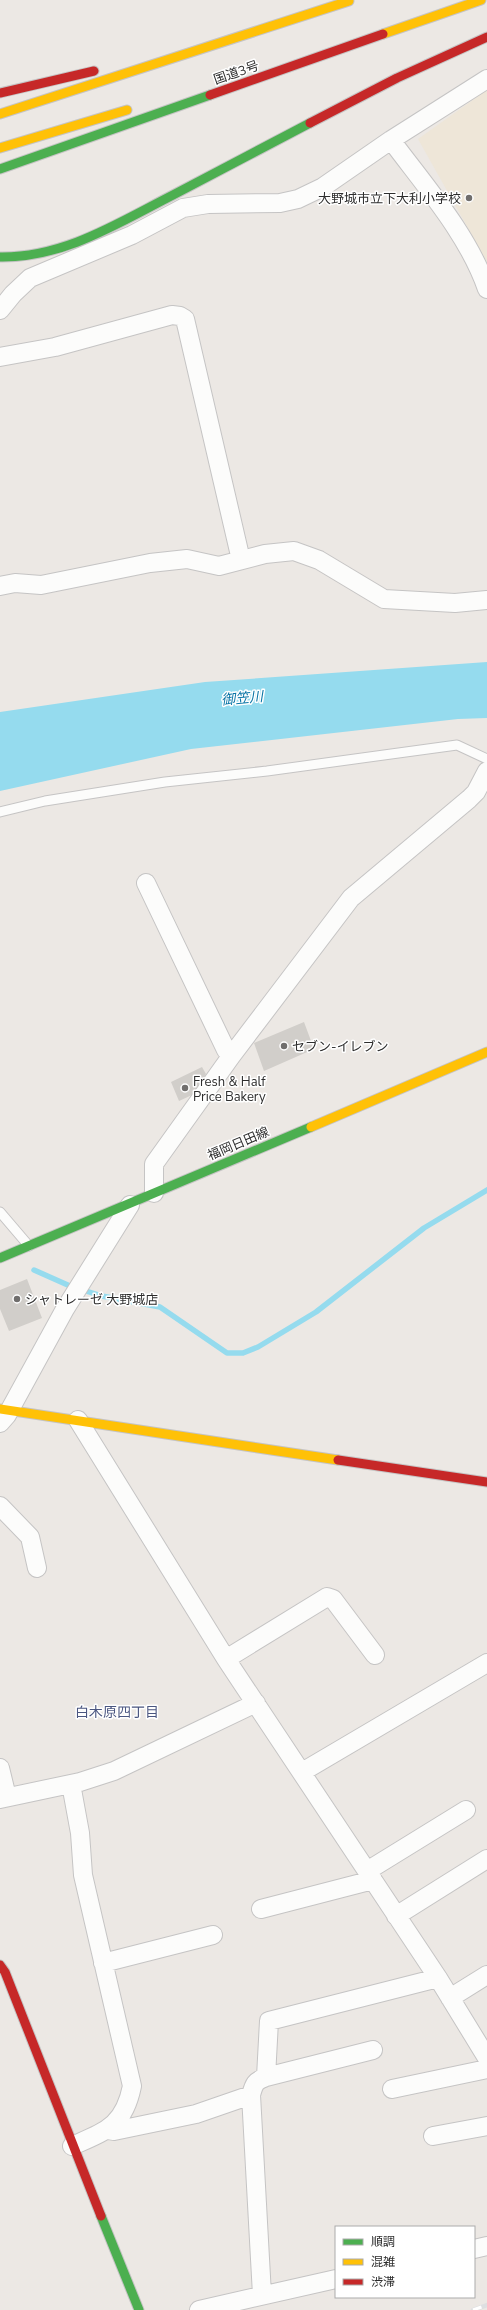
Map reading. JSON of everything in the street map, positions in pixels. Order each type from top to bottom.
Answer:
[{"type":"main road","points":[[121,64],[351,0]]},
{"type":"main road","points":[[0,114],[351,0]]},
{"type":"main road","name":"国道3号","points":[[0,169],[481,0]]},
{"type":"main road","points":[[0,257],[20,258],[44,255],[68,247],[130,219],[397,78],[487,37]]},
{"type":"main road","points":[[195,90],[361,42]]},
{"type":"main road","points":[[0,94],[106,68]]},
{"type":"main road","points":[[0,148],[134,108]]},
{"type":"main road","name":"福岡日田線","points":[[0,1258],[130,1205],[154,1193],[487,1052]]},
{"type":"main road","points":[[3,1414],[78,1420],[487,1482]]},
{"type":"main road","points":[[0,1966],[5,1972],[72,2146],[139,2310]]},
{"type":"street","points":[[0,310],[13,294],[30,278],[132,235],[183,208],[208,204],[280,203],[298,199],[322,187],[391,140],[487,79]]},
{"type":"street","points":[[391,140],[467,246],[481,270],[487,289]]},
{"type":"street","points":[[0,357],[55,347],[172,315],[180,316],[185,319],[241,560]]},
{"type":"street","points":[[0,586],[15,583],[41,585],[150,563],[187,559],[219,566],[265,554],[294,551],[319,560],[384,599],[455,603],[487,600]]},
{"type":"street","points":[[154,1193],[154,1164],[232,1055],[351,898],[482,789],[487,772]]},
{"type":"street","points":[[146,883],[226,1050],[232,1055]]},
{"type":"street","points":[[3,1414],[130,1205]]},
{"type":"street","points":[[78,1420],[226,1659],[438,1978],[487,2058]]},
{"type":"street","points":[[0,1506],[30,1537],[37,1568]]},
{"type":"street","points":[[226,1659],[327,1597],[333,1599],[375,1655]]},
{"type":"street","points":[[302,1772],[487,1663]]},
{"type":"street","points":[[0,1768],[4,1798],[71,1784],[114,1771],[256,1703]]},
{"type":"street","points":[[71,1784],[80,1833],[83,1875],[132,2086],[129,2099],[118,2119],[108,2130],[72,2146]]},
{"type":"street","points":[[261,1909],[370,1876],[466,1810]]},
{"type":"street","points":[[396,1916],[487,1859]]},
{"type":"street","points":[[103,1963],[213,1935]]},
{"type":"street","points":[[450,1998],[487,1975]]},
{"type":"street","points":[[266,2077],[269,2021],[438,1978]]},
{"type":"street","points":[[262,2295],[251,2095],[254,2084],[257,2080],[266,2077],[373,2050]]},
{"type":"street","points":[[392,2089],[487,2069]]},
{"type":"street","points":[[108,2130],[114,2131],[196,2114],[251,2095]]},
{"type":"street","points":[[433,2136],[487,2126]]},
{"type":"street","points":[[475,2249],[487,2246]]},
{"type":"street","points":[[199,2310],[335,2279]]},
{"type":"lane","points":[[0,812],[46,801],[165,782],[457,745],[487,759]]},
{"type":"lane","points":[[0,1212],[29,1246]]},
{"type":"shaded area","name":"大野城市立下大利小学校","points":[[487,90],[487,262],[418,139]]},
{"type":"water","name":"御笠川","points":[[487,662],[487,718],[458,719],[191,749],[0,791],[0,712],[205,682]]},
{"type":"building","name":"セブン-イレブン","points":[[304,1022],[314,1049],[264,1071],[254,1043]]},
{"type":"building","name":"Fresh & Half Price Bakery","points":[[202,1067],[206,1074],[192,1095],[179,1101],[171,1082]]},
{"type":"building","name":"シャトレーゼ 大野城店","points":[[27,1279],[42,1318],[9,1331],[0,1309],[0,1290]]},
{"type":"waterway","points":[[34,1270],[70,1286],[102,1296],[160,1307],[227,1353],[243,1353],[258,1347],[316,1312],[424,1228],[487,1190]]},
{"type":"railway","points":[[473,2310],[487,2305]]},
{"type":"traffic: fast","points":[[0,169],[210,95]]},
{"type":"traffic: fast","points":[[0,257],[24,256],[46,252],[90,237],[132,217],[310,123]]},
{"type":"traffic: fast","points":[[0,1258],[311,1127]]},
{"type":"traffic: fast","points":[[101,2216],[139,2310]]},
{"type":"traffic: slow","points":[[383,34],[481,0]]},
{"type":"traffic: slow","points":[[0,114],[349,1]]},
{"type":"traffic: slow","points":[[0,148],[127,110]]},
{"type":"traffic: slow","points":[[311,1127],[487,1052]]},
{"type":"traffic: slow","points":[[0,1409],[338,1460]]},
{"type":"traffic: jam","points":[[210,95],[383,34]]},
{"type":"traffic: jam","points":[[310,123],[397,78],[487,37]]},
{"type":"traffic: jam","points":[[0,93],[94,71]]},
{"type":"traffic: jam","points":[[338,1460],[487,1482]]},
{"type":"traffic: jam","points":[[0,1965],[5,1972],[101,2216]]},
{"type":"place","name":"大野城市立下大利小学校","points":[[469,198]]},
{"type":"place","name":"セブン-イレブン","points":[[284,1046]]},
{"type":"place","name":"Fresh & Half Price Bakery","points":[[185,1088]]},
{"type":"place","name":"シャトレーゼ 大野城店","points":[[17,1299]]},
{"type":"district","name":"白木原四丁目","points":[[117,1712]]}]
